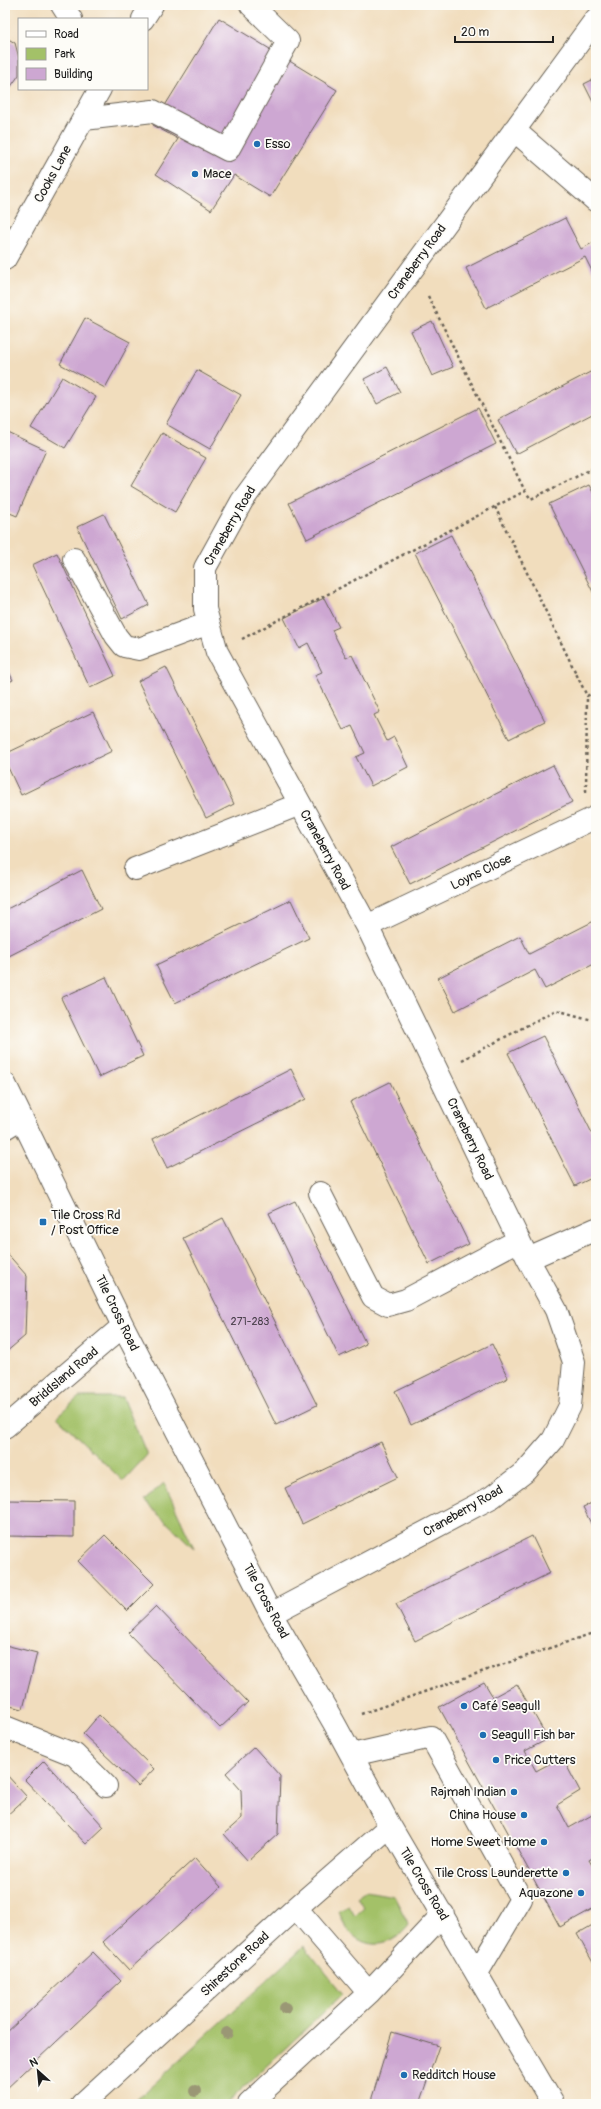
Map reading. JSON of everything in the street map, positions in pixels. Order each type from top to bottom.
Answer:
[{"type":"street","points":[[62,5],[70,18]]},
{"type":"street","points":[[144,18],[152,5]]},
{"type":"street","points":[[84,119],[153,111],[228,150],[288,41],[251,5]]},
{"type":"street","name":"Craneberry Road","points":[[271,1614],[492,1497],[526,1471],[553,1440],[570,1406],[574,1362],[556,1310],[524,1249],[367,926],[217,652],[205,609],[205,568],[242,501],[596,19]]},
{"type":"street","name":"Cooks Lane","points":[[5,259],[99,90]]},
{"type":"street","points":[[514,130],[596,201]]},
{"type":"street","points":[[74,560],[116,636],[124,646],[140,649],[209,623]]},
{"type":"street","points":[[135,869],[300,804]]},
{"type":"street","name":"Loyns Close","points":[[367,926],[591,819]]},
{"type":"street","name":"Tile Cross Road","points":[[5,1084],[13,1123],[123,1326],[271,1614],[352,1755],[390,1826],[443,1914],[553,2104]]},
{"type":"street","points":[[320,1193],[373,1298],[388,1305],[406,1300],[524,1249],[596,1229]]},
{"type":"street","name":"Briddsland Road","points":[[5,1427],[123,1326]]},
{"type":"street","points":[[5,1728],[75,1755],[106,1786]]},
{"type":"street","points":[[352,1755],[431,1737],[521,1899],[477,1973]]},
{"type":"street","name":"Shirestone Road","points":[[82,2104],[296,1908],[390,1826]]},
{"type":"street","points":[[296,1908],[369,1993]]},
{"type":"street","points":[[249,2104],[369,1993],[443,1914]]},
{"type":"path","points":[[414,268],[525,491],[531,499],[596,467]]},
{"type":"path","points":[[217,652],[525,491]]},
{"type":"path","points":[[495,507],[587,696],[591,819]]},
{"type":"path","points":[[587,696],[596,691]]},
{"type":"path","points":[[438,1073],[556,1010],[596,1021]]},
{"type":"path","points":[[593,1019],[596,1026]]},
{"type":"path","points":[[334,1723],[596,1632]]},
{"type":"green space","points":[[79,1397],[123,1397],[147,1455],[123,1481],[57,1417]]},
{"type":"green space","points":[[164,1483],[194,1548],[144,1501]]},
{"type":"green space","points":[[366,1891],[394,1896],[409,1925],[400,1935],[390,1941],[379,1944],[369,1944],[359,1940],[351,1933],[344,1923],[339,1911],[349,1906],[355,1916],[364,1908],[357,1897]]},
{"type":"green space","points":[[304,1946],[343,1994],[226,2104],[132,2104]]},
{"type":"building","points":[[219,18],[337,90],[270,197],[234,175],[211,210],[156,174],[178,139],[153,125]]},
{"type":"building","points":[[5,37],[15,43],[18,54],[18,76],[5,95]]},
{"type":"building","points":[[596,78],[596,108],[584,84]]},
{"type":"building","points":[[565,218],[581,249],[596,241],[596,272],[593,273],[585,257],[486,308],[466,268]]},
{"type":"building","points":[[85,318],[130,342],[105,388],[60,364]]},
{"type":"building","points":[[432,321],[453,367],[432,376],[411,331]]},
{"type":"building","points":[[387,367],[400,392],[377,404],[364,379]]},
{"type":"building","points":[[596,369],[596,412],[516,454],[498,420]]},
{"type":"building","points":[[197,370],[241,395],[210,449],[166,424]]},
{"type":"building","points":[[62,377],[96,397],[65,448],[31,428]]},
{"type":"building","points":[[478,408],[496,444],[307,539],[289,503]]},
{"type":"building","points":[[5,431],[46,450],[17,516],[5,511]]},
{"type":"building","points":[[162,433],[206,458],[175,512],[131,486]]},
{"type":"building","points":[[589,485],[596,498],[596,598],[549,504]]},
{"type":"building","points":[[104,514],[149,605],[122,619],[77,527]]},
{"type":"building","points":[[451,535],[545,721],[509,739],[415,553]]},
{"type":"building","points":[[57,553],[115,676],[90,688],[32,565]]},
{"type":"building","points":[[324,598],[339,627],[332,630],[346,658],[352,655],[380,712],[374,715],[387,741],[394,737],[408,767],[371,786],[356,757],[365,753],[352,726],[343,730],[315,675],[322,672],[308,643],[299,648],[284,618]]},
{"type":"building","points":[[5,664],[13,680],[5,684]]},
{"type":"building","points":[[166,667],[234,804],[206,818],[138,681]]},
{"type":"building","points":[[93,712],[112,751],[21,795],[5,761],[5,754]]},
{"type":"building","points":[[553,765],[572,802],[410,884],[391,847]]},
{"type":"building","points":[[82,870],[101,909],[5,958],[5,910]]},
{"type":"building","points":[[291,900],[309,938],[175,1003],[156,965]]},
{"type":"building","points":[[596,920],[596,963],[545,989],[535,970],[455,1011],[438,978],[520,936],[529,954]]},
{"type":"building","points":[[106,977],[143,1056],[99,1077],[61,998]]},
{"type":"building","points":[[543,1036],[596,1141],[596,1176],[575,1186],[508,1053]]},
{"type":"building","points":[[291,1069],[306,1099],[167,1168],[153,1139]]},
{"type":"building","points":[[390,1082],[469,1244],[429,1264],[350,1102]]},
{"type":"building","points":[[295,1201],[366,1344],[339,1357],[269,1213]]},
{"type":"building","points":[[223,1218],[317,1405],[276,1425],[183,1238]]},
{"type":"building","points":[[5,1251],[27,1276],[25,1336],[5,1353]]},
{"type":"building","points":[[492,1344],[508,1378],[411,1425],[395,1391]]},
{"type":"building","points":[[381,1442],[398,1477],[302,1524],[285,1488]]},
{"type":"building","points":[[6,1500],[74,1501],[74,1537],[5,1536]]},
{"type":"building","points":[[596,1501],[596,1534],[583,1507]]},
{"type":"building","points":[[105,1535],[154,1584],[127,1611],[78,1561]]},
{"type":"building","points":[[532,1536],[550,1573],[415,1641],[396,1604]]},
{"type":"building","points":[[156,1606],[248,1702],[220,1728],[128,1633]]},
{"type":"building","points":[[5,1645],[37,1653],[23,1709],[5,1705]]},
{"type":"building","points":[[484,1682],[493,1697],[517,1684],[548,1739],[525,1751],[536,1771],[562,1757],[580,1791],[557,1805],[569,1828],[592,1815],[596,1822],[596,1856],[589,1860],[596,1872],[596,1907],[560,1927],[439,1707]]},
{"type":"building","points":[[99,1715],[154,1769],[138,1786],[83,1734]]},
{"type":"building","points":[[254,1747],[280,1776],[278,1834],[248,1861],[224,1834],[242,1818],[241,1790],[226,1773]]},
{"type":"building","points":[[44,1761],[104,1827],[86,1844],[25,1780]]},
{"type":"building","points":[[5,1773],[27,1797],[5,1817]]},
{"type":"building","points":[[195,1858],[221,1887],[129,1970],[103,1942]]},
{"type":"building","points":[[596,1923],[596,1968],[577,1934]]},
{"type":"building","points":[[93,1952],[121,1981],[5,2090],[5,2034]]},
{"type":"building","name":"Redditch House","points":[[392,2032],[439,2046],[419,2104],[370,2104]]},
{"type":"place","name":"Esso","points":[[257,144]]},
{"type":"place","name":"Mace","points":[[195,174]]},
{"type":"place","name":"Tile Cross Rd / Post Office","points":[[43,1222]]},
{"type":"place","name":"Café Seagull","points":[[464,1706]]},
{"type":"place","name":"Seagull Fish bar","points":[[483,1735]]},
{"type":"place","name":"Price Cutters","points":[[496,1760]]},
{"type":"place","name":"Rajmah Indian","points":[[514,1792]]},
{"type":"place","name":"China House","points":[[524,1815]]},
{"type":"place","name":"Home Sweet Home","points":[[544,1842]]},
{"type":"place","name":"Tile Cross Launderette","points":[[566,1873]]},
{"type":"place","name":"Aquazone","points":[[581,1893]]},
{"type":"place","name":"Redditch House","points":[[404,2075]]}]
